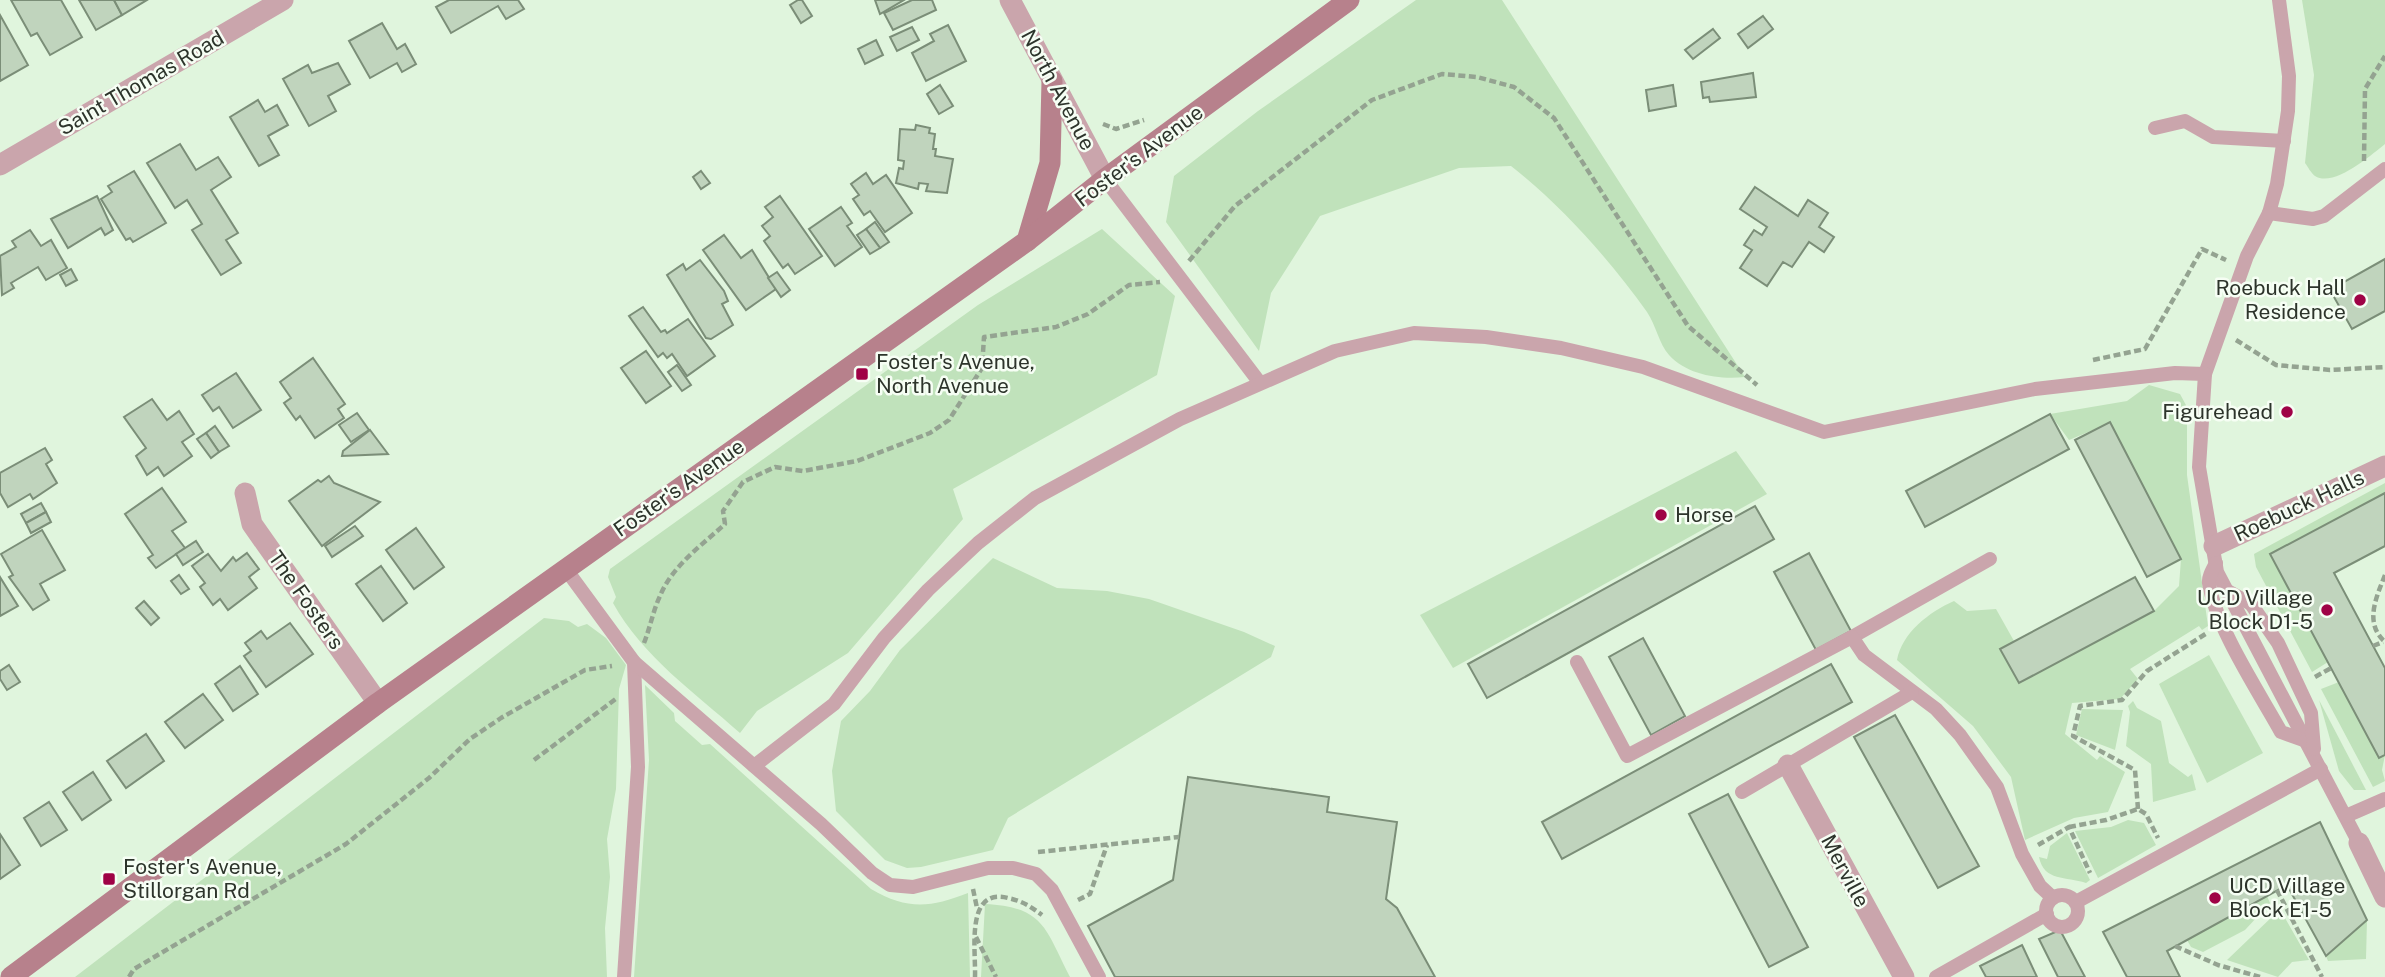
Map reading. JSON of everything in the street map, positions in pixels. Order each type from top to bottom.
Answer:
[{"type":"main road","name":"Foster's Avenue","points":[[11,977],[377,703],[1027,241],[1105,179],[1349,0]]},
{"type":"main road","points":[[1027,241],[1051,163],[1052,81]]},
{"type":"street","name":"Saint Thomas Road","points":[[0,165],[283,0]]},
{"type":"street","name":"North Avenue","points":[[1010,0],[1105,179]]},
{"type":"street","name":"Roebuck Halls","points":[[2215,554],[2385,466]]},
{"type":"street","name":"The Fosters","points":[[245,493],[252,524],[377,703]]},
{"type":"street","name":"Merville","points":[[1788,765],[1904,977]]},
{"type":"street","points":[[2359,843],[2385,897]]},
{"type":"lane","points":[[2278,0],[2289,76],[2284,141],[2269,213],[2246,256],[2204,374],[2199,467],[2215,554],[2225,589],[2359,843]]},
{"type":"lane","points":[[2155,128],[2185,121],[2213,137],[2284,141]]},
{"type":"lane","points":[[2269,213],[2313,219],[2324,216],[2385,169]]},
{"type":"lane","points":[[1105,179],[1259,383]]},
{"type":"lane","points":[[754,766],[834,704],[884,638],[929,590],[978,543],[1035,498],[1109,455],[1259,383],[1335,351],[1414,333],[1486,337],[1561,348],[1643,366],[1824,432],[2035,389],[2175,373],[2204,374]]},
{"type":"lane","points":[[2215,554],[2208,580],[2223,623],[2281,733],[2306,741]]},
{"type":"lane","points":[[1577,662],[1627,756],[1852,637],[1990,559]]},
{"type":"lane","points":[[565,568],[634,662],[872,873],[890,885],[913,887],[988,868],[1013,868],[1036,874],[1052,890],[1099,977]]},
{"type":"lane","points":[[2225,589],[2251,604],[2278,643],[2311,713],[2318,763]]},
{"type":"lane","points":[[1852,637],[1864,654],[1936,709],[1960,735],[1997,787],[2022,854],[2040,886],[2053,898]]},
{"type":"lane","points":[[624,977],[638,767],[634,662]]},
{"type":"lane","points":[[1742,792],[1912,692]]},
{"type":"lane","points":[[2076,902],[2318,763]]},
{"type":"lane","points":[[2346,816],[2385,799]]},
{"type":"lane","points":[[2063,895],[2076,902],[2078,912],[2069,925],[2055,925],[2047,914],[2048,905],[2053,898],[2063,895]]},
{"type":"lane","points":[[1937,977],[2047,914]]},
{"type":"path","points":[[2364,185],[2364,89],[2385,56]]},
{"type":"path","points":[[1098,122],[1116,129],[1151,118]]},
{"type":"path","points":[[2221,330],[2276,365],[2330,370],[2385,367]]},
{"type":"path","points":[[2373,646],[2384,642],[2373,622],[2372,607],[2385,575]]},
{"type":"path","points":[[2138,809],[2135,770],[2073,736],[2080,706],[2122,700],[2147,671],[2213,629]]},
{"type":"path","points":[[2311,679],[2331,668]]},
{"type":"path","points":[[534,760],[635,685]]},
{"type":"path","points":[[2022,854],[2069,827],[2106,820],[2138,809]]},
{"type":"path","points":[[2138,809],[2146,814],[2166,852]]},
{"type":"path","points":[[2069,827],[2098,890]]},
{"type":"path","points":[[1028,853],[1180,837]]},
{"type":"path","points":[[2277,890],[2322,977]]},
{"type":"path","points":[[975,977],[977,908],[985,899],[999,896],[1027,902],[1045,918]]},
{"type":"path","points":[[976,936],[996,977]]},
{"type":"path","points":[[2175,946],[2218,965],[2260,977]]},
{"type":"green space","points":[[1416,0],[1502,0],[1745,377],[1704,375],[1676,362],[1666,351],[1647,312],[1617,272],[1548,198],[1511,166],[1459,168],[1320,216],[1271,293],[1259,351],[1166,222],[1174,176],[1258,111]]},
{"type":"green space","points":[[2302,0],[2385,0],[2385,144],[2352,169],[2332,178],[2315,176],[2305,163],[2314,75]]},
{"type":"green space","points":[[1102,229],[1175,296],[1157,375],[953,489],[963,519],[848,653],[757,711],[740,733],[670,673],[639,640],[613,603],[616,597],[608,577],[610,569],[978,305]]},
{"type":"green space","points":[[2149,385],[2180,394],[2187,407],[2187,475],[2208,626],[2202,630],[2199,626],[2130,669],[2138,679],[2120,699],[2072,703],[2065,734],[2097,760],[2100,756],[2125,772],[2108,812],[2074,818],[2025,840],[2011,777],[1973,726],[1897,660],[1905,641],[1918,624],[1954,601],[1967,611],[1996,609],[2014,641],[2001,649],[2154,611],[2179,586],[2181,559],[2110,423],[2069,440],[2050,414],[2127,401]]},
{"type":"green space","points":[[1736,451],[1767,494],[1453,668],[1420,615]]},
{"type":"green space","points":[[2385,483],[2385,493],[2270,554],[2328,662],[2312,672],[2256,567],[2254,554]]},
{"type":"green space","points":[[993,558],[1057,588],[1107,591],[1149,599],[1244,632],[1275,646],[1271,657],[1008,818],[993,850],[907,868],[885,860],[836,811],[832,771],[841,721],[870,691],[900,650]]},
{"type":"green space","points":[[544,618],[569,621],[578,627],[587,624],[606,638],[626,665],[619,689],[616,789],[607,839],[610,877],[605,928],[607,977],[75,977]]},
{"type":"green space","points":[[2209,655],[2263,753],[2207,783],[2159,684]]},
{"type":"green space","points":[[2339,682],[2379,757],[2385,755],[2382,770],[2385,781],[2373,787],[2321,689]]},
{"type":"green space","points":[[645,685],[674,713],[675,721],[702,745],[710,744],[871,889],[896,901],[919,904],[942,902],[968,893],[970,977],[634,977],[649,760]]},
{"type":"green space","points":[[2319,700],[2366,790],[2354,790],[2339,771]]},
{"type":"green space","points":[[2133,701],[2137,708],[2161,721],[2169,763],[2188,777],[2192,774],[2196,790],[2153,802],[2151,764],[2126,746],[2130,712],[2128,706]]},
{"type":"green space","points":[[2082,709],[2123,710],[2115,750],[2076,735]]},
{"type":"green space","points":[[2128,820],[2144,823],[2156,845],[2098,878],[2075,831],[2111,827]]},
{"type":"green space","points":[[2067,833],[2090,880],[2086,883],[2057,877],[2046,871],[2042,865],[2039,857],[2047,859],[2050,846]]},
{"type":"green space","points":[[2267,896],[2270,903],[2245,930],[2203,952],[2191,947],[2187,940]]},
{"type":"green space","points":[[985,904],[1005,906],[1032,916],[1048,934],[1070,977],[981,977]]},
{"type":"green space","points":[[2275,914],[2285,918],[2309,960],[2292,962],[2278,977],[2227,960]]},
{"type":"green space","points":[[2367,920],[2366,959],[2328,961],[2326,956]]},
{"type":"building","points":[[11,0],[61,0],[82,37],[50,55],[37,33],[31,36]]},
{"type":"building","points":[[79,0],[114,0],[122,15],[96,30]]},
{"type":"building","points":[[114,0],[147,0],[122,15]]},
{"type":"building","points":[[449,0],[518,0],[524,9],[506,19],[498,6],[451,33],[436,7]]},
{"type":"building","points":[[802,0],[812,16],[801,23],[790,5]]},
{"type":"building","points":[[875,0],[904,0],[880,14]]},
{"type":"building","points":[[912,0],[932,0],[936,10],[893,30],[884,13]]},
{"type":"building","points":[[0,15],[28,65],[0,81]]},
{"type":"building","points":[[1763,16],[1773,29],[1748,48],[1738,34]]},
{"type":"building","points":[[382,23],[397,49],[405,44],[416,64],[402,72],[397,63],[370,78],[349,41]]},
{"type":"building","points":[[948,25],[966,61],[926,81],[912,53],[934,41],[930,34]]},
{"type":"building","points":[[912,27],[919,40],[897,51],[890,37]]},
{"type":"building","points":[[1713,29],[1720,38],[1693,59],[1685,50]]},
{"type":"building","points":[[876,40],[883,55],[865,64],[858,49]]},
{"type":"building","points":[[338,63],[350,84],[328,96],[336,111],[309,126],[283,79],[308,65],[312,73]]},
{"type":"building","points":[[1753,73],[1756,97],[1710,102],[1709,97],[1703,98],[1701,82]]},
{"type":"building","points":[[940,85],[953,106],[939,114],[927,94]]},
{"type":"building","points":[[1673,85],[1676,106],[1649,111],[1646,90]]},
{"type":"building","points":[[258,100],[265,112],[277,105],[288,125],[268,136],[279,155],[259,166],[230,117]]},
{"type":"building","points":[[916,125],[930,128],[929,133],[935,134],[935,156],[953,159],[947,193],[926,191],[928,184],[919,183],[918,189],[896,183],[899,168],[903,169],[904,161],[898,160],[900,129],[915,130]]},
{"type":"building","points":[[180,144],[196,170],[218,157],[231,177],[211,190],[238,233],[226,240],[241,263],[221,275],[192,230],[202,224],[187,200],[175,208],[147,163]]},
{"type":"building","points":[[134,171],[166,223],[133,242],[130,238],[126,240],[101,199],[112,192],[108,186]]},
{"type":"building","points":[[701,171],[710,183],[701,189],[693,177]]},
{"type":"building","points":[[866,173],[873,184],[886,175],[912,213],[885,232],[870,211],[864,215],[853,199],[859,195],[851,184]]},
{"type":"building","points":[[1755,187],[1798,216],[1808,200],[1828,213],[1819,227],[1834,237],[1824,252],[1809,242],[1792,267],[1783,262],[1767,286],[1740,268],[1752,250],[1744,245],[1754,230],[1762,235],[1767,227],[1740,209]]},
{"type":"building","points":[[97,196],[113,230],[105,235],[101,228],[68,248],[51,219]]},
{"type":"building","points":[[780,196],[822,256],[795,274],[788,264],[783,268],[764,241],[770,236],[762,226],[773,217],[765,207]]},
{"type":"building","points":[[841,207],[852,223],[847,226],[862,247],[835,266],[809,229]]},
{"type":"building","points":[[875,222],[889,242],[880,248],[866,229]]},
{"type":"building","points":[[866,229],[880,248],[870,254],[857,235]]},
{"type":"building","points":[[30,230],[41,246],[51,240],[67,268],[46,280],[38,267],[11,283],[14,288],[2,295],[0,256],[16,247],[12,241]]},
{"type":"building","points":[[724,235],[741,258],[752,250],[776,289],[746,310],[703,250]]},
{"type":"building","name":"Roebuck Hall Residence","points":[[2385,259],[2385,311],[2352,329],[2330,290]]},
{"type":"building","points":[[700,260],[724,291],[728,301],[722,304],[733,325],[711,339],[706,338],[667,275],[683,264],[686,270]]},
{"type":"building","points":[[71,269],[77,280],[66,286],[60,275]]},
{"type":"building","points":[[777,272],[790,290],[781,297],[768,278]]},
{"type":"building","points":[[643,307],[661,332],[665,330],[667,333],[688,319],[715,356],[687,376],[672,354],[667,358],[663,353],[658,357],[629,316]]},
{"type":"building","points":[[646,351],[671,386],[646,403],[621,368]]},
{"type":"building","points":[[313,358],[345,404],[338,409],[344,418],[315,438],[300,416],[296,420],[284,403],[291,398],[280,382]]},
{"type":"building","points":[[677,365],[691,385],[682,391],[668,372]]},
{"type":"building","points":[[236,373],[261,410],[233,428],[219,407],[213,411],[202,395]]},
{"type":"building","points":[[152,399],[167,420],[179,411],[194,434],[182,442],[192,456],[164,476],[158,467],[147,475],[136,456],[146,448],[124,417]]},
{"type":"building","points":[[357,413],[369,430],[351,442],[339,425]]},
{"type":"building","points":[[2050,414],[2069,449],[1925,527],[1906,491]]},
{"type":"building","points":[[2110,422],[2181,559],[2147,577],[2075,440]]},
{"type":"building","points":[[215,426],[229,446],[219,452],[206,433]]},
{"type":"building","points":[[370,430],[388,454],[342,456],[343,451]]},
{"type":"building","points":[[206,433],[219,452],[211,458],[197,439]]},
{"type":"building","points":[[45,448],[52,460],[46,464],[57,483],[33,499],[30,494],[8,507],[0,493],[0,473]]},
{"type":"building","points":[[329,476],[334,483],[380,502],[322,546],[289,501],[318,480],[321,482]]},
{"type":"building","points":[[162,488],[186,522],[172,531],[185,548],[156,568],[148,558],[153,555],[125,514]]},
{"type":"building","name":"UCD Village Block D1-5","points":[[2385,493],[2385,546],[2334,573],[2385,668],[2385,755],[2379,758],[2270,554]]},
{"type":"building","points":[[41,503],[46,512],[26,523],[21,514]]},
{"type":"building","points":[[1755,506],[1774,539],[1487,698],[1468,664]]},
{"type":"building","points":[[46,512],[51,522],[31,533],[26,523]]},
{"type":"building","points":[[355,526],[363,536],[332,557],[325,546]]},
{"type":"building","points":[[416,528],[444,567],[414,589],[386,550]]},
{"type":"building","points":[[42,530],[65,570],[40,584],[49,600],[33,610],[9,577],[13,575],[1,554]]},
{"type":"building","points":[[196,541],[203,552],[183,565],[176,554]]},
{"type":"building","points":[[247,553],[259,569],[249,577],[257,588],[228,610],[220,599],[213,605],[200,587],[205,583],[192,566],[208,554],[221,571],[233,557],[236,561]]},
{"type":"building","points":[[1809,553],[1851,631],[1816,650],[1774,572]]},
{"type":"building","points":[[381,566],[407,603],[383,621],[356,584]]},
{"type":"building","points":[[179,575],[189,589],[181,594],[171,581]]},
{"type":"building","points":[[0,577],[18,606],[0,616]]},
{"type":"building","points":[[2135,577],[2154,611],[2019,683],[2000,649]]},
{"type":"building","points":[[144,601],[159,618],[151,625],[136,608]]},
{"type":"building","points":[[290,623],[313,654],[266,687],[244,656],[251,651],[245,643],[261,631],[267,639]]},
{"type":"building","points":[[1643,638],[1685,716],[1651,735],[1609,657]]},
{"type":"building","points":[[1831,664],[1852,702],[1562,859],[1542,822]]},
{"type":"building","points":[[9,665],[20,682],[7,690],[0,679],[0,671]]},
{"type":"building","points":[[240,666],[258,694],[233,711],[215,684]]},
{"type":"building","points":[[203,694],[223,720],[185,748],[165,722]]},
{"type":"building","points":[[1895,715],[1979,866],[1938,888],[1854,737]]},
{"type":"building","points":[[146,734],[164,761],[126,788],[107,761]]},
{"type":"building","points":[[93,772],[111,800],[82,820],[63,792]]},
{"type":"building","points":[[1188,777],[1329,797],[1327,812],[1397,822],[1386,899],[1397,908],[1435,977],[1115,977],[1088,926],[1173,880]]},
{"type":"building","points":[[1728,794],[1808,947],[1769,967],[1689,814]]},
{"type":"building","points":[[49,802],[67,830],[41,846],[24,818]]},
{"type":"building","name":"UCD Village Block E1-5","points":[[2320,822],[2367,920],[2326,956],[2287,885],[2167,951],[2180,977],[2127,977],[2103,932]]},
{"type":"building","points":[[0,834],[20,865],[0,879]]},
{"type":"building","points":[[2060,930],[2085,977],[2058,977],[2039,939]]},
{"type":"building","points":[[2022,945],[2037,977],[1986,977],[1980,966]]},
{"type":"place","name":"Roebuck Hall Residence","points":[[2360,300]]},
{"type":"place","name":"Foster's Avenue, North Avenue","points":[[862,374]]},
{"type":"place","name":"Figurehead","points":[[2287,412]]},
{"type":"place","name":"Horse","points":[[1661,515]]},
{"type":"place","name":"UCD Village Block D1-5","points":[[2327,610]]},
{"type":"place","name":"Foster's Avenue, Stillorgan Rd","points":[[109,879]]},
{"type":"place","name":"UCD Village Block E1-5","points":[[2215,898]]}]
